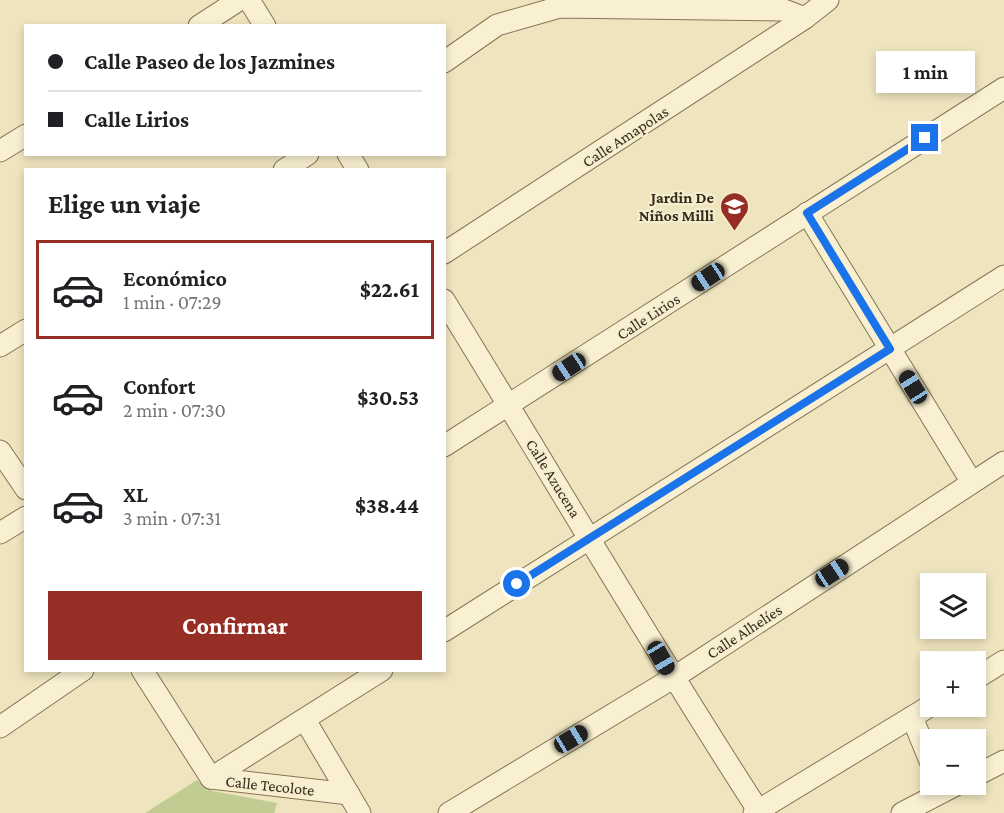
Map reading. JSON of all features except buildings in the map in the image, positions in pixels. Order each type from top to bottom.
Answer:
[{"type":"street","points":[[202,24],[239,0]]},
{"type":"street","points":[[249,0],[265,24]]},
{"type":"street","name":"Calle Amapolas","points":[[446,252],[805,18],[828,0]]},
{"type":"street","points":[[446,61],[497,25],[560,7],[784,10],[805,18]]},
{"type":"street","name":"Calle Lirios","points":[[446,445],[1004,88]]},
{"type":"street","points":[[0,152],[24,136]]},
{"type":"street","points":[[287,168],[305,156]]},
{"type":"street","points":[[807,213],[971,481]]},
{"type":"street","points":[[446,630],[1004,276]]},
{"type":"street","name":"Calle Azucena","points":[[446,303],[591,538],[672,678],[756,811]]},
{"type":"street","points":[[0,346],[24,331]]},
{"type":"street","points":[[0,451],[24,486]]},
{"type":"street","name":"Calle Alhelíes","points":[[449,813],[672,678],[971,481],[1004,462]]},
{"type":"street","points":[[0,533],[24,518]]},
{"type":"street","points":[[986,672],[1004,661]]},
{"type":"street","points":[[0,727],[80,672]]},
{"type":"street","name":"Calle Tecolote","points":[[143,672],[211,778],[349,794]]},
{"type":"street","points":[[211,778],[379,672]]},
{"type":"street","points":[[756,811],[920,713]]},
{"type":"street","name":"Calle Tecolote","points":[[305,720],[360,813]]},
{"type":"street","points":[[986,770],[1004,761]]},
{"type":"street","points":[[902,813],[944,795]]},
{"type":"green space","points":[[197,780],[212,791],[277,803],[274,813],[145,813]]},
{"type":"place","name":"Jardin De Niños Milli","points":[[735,232]]},
{"type":"route","points":[[517,584],[890,349],[807,213],[925,138]]}]
